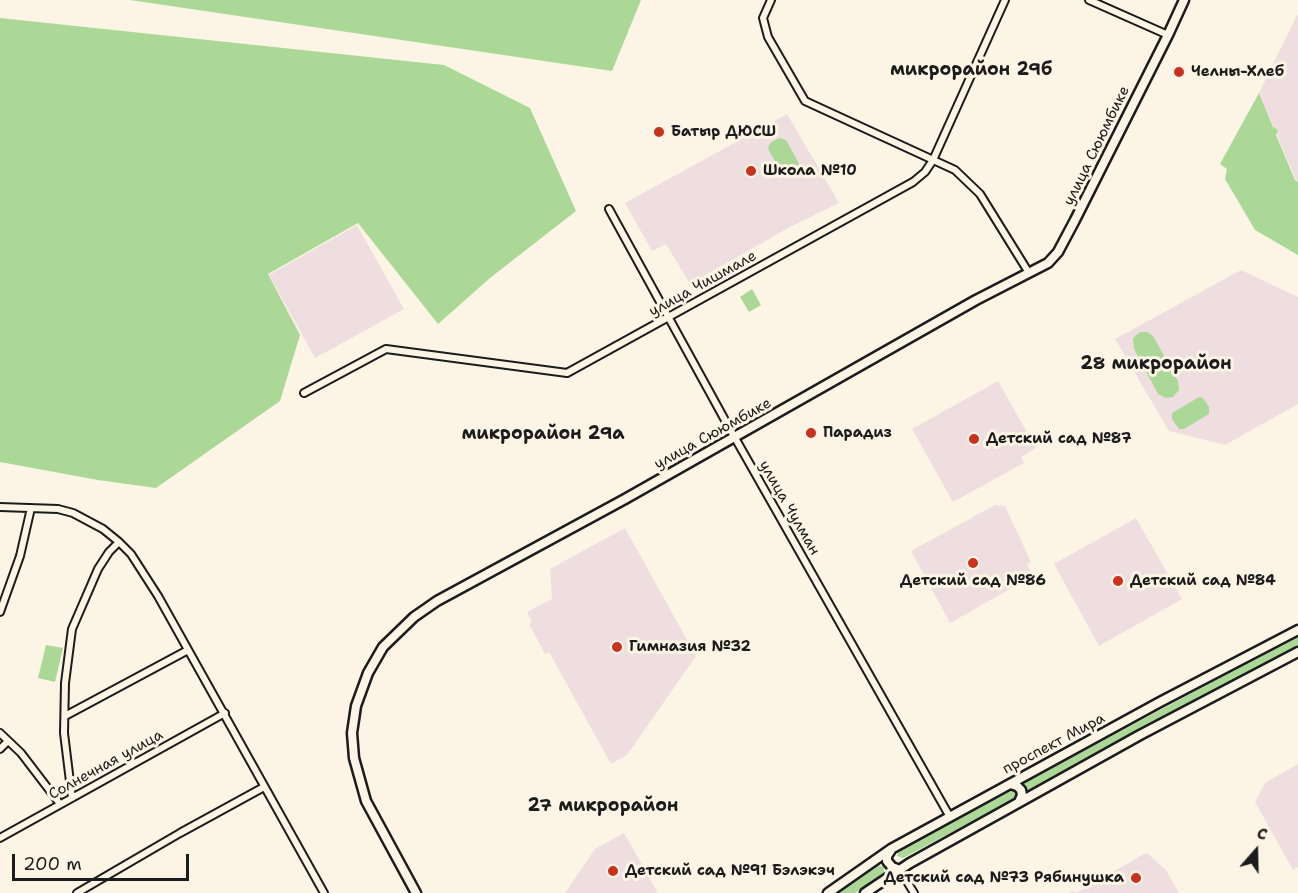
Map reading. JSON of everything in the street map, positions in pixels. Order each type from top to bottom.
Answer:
[{"type":"street","points":[[771,0],[763,18],[768,37],[805,101],[955,170],[980,194],[1029,273]]},
{"type":"street","name":"улица Чишмале","points":[[304,393],[386,349],[567,373],[913,182],[925,172],[933,160],[1005,0]]},
{"type":"street","points":[[1089,0],[1168,35]]},
{"type":"street","points":[[1179,12],[1184,0]]},
{"type":"street","points":[[1179,12],[1189,0]]},
{"type":"street","name":"улица Сююмбике","points":[[416,893],[366,801],[354,758],[352,733],[361,689],[378,655],[395,634],[437,601],[735,438],[976,300],[1048,262],[1058,252],[1179,12]]},
{"type":"street","name":"улица Чулман","points":[[609,209],[735,438],[950,818]]},
{"type":"street","points":[[0,507],[58,509],[83,517],[120,542],[145,573],[324,893]]},
{"type":"street","points":[[0,612],[20,556],[31,508]]},
{"type":"street","points":[[72,798],[64,733],[65,683],[72,629],[98,570],[108,552],[120,542]]},
{"type":"street","name":"проспект Мира","points":[[828,893],[891,849],[1298,630]]},
{"type":"street","points":[[65,716],[188,650]]},
{"type":"street","points":[[865,893],[900,870],[1140,735],[1298,652]]},
{"type":"street","name":"Солнечная улица","points":[[0,838],[225,713]]},
{"type":"street","points":[[0,733],[21,753],[60,804]]},
{"type":"street","points":[[0,749],[8,741]]},
{"type":"street","points":[[1010,784],[1021,790],[1022,795],[1018,803]]},
{"type":"street","points":[[77,893],[264,787]]},
{"type":"street","points":[[891,849],[887,861],[892,867],[900,870],[914,893]]},
{"type":"shaded area","points":[[1298,13],[1298,182],[1259,93]]},
{"type":"shaded area","name":"Школа №10","points":[[787,114],[839,203],[790,227],[690,284],[666,244],[652,251],[625,203]]},
{"type":"shaded area","points":[[357,225],[404,309],[315,358],[269,275]]},
{"type":"shaded area","points":[[1241,270],[1298,297],[1298,404],[1225,445],[1169,431],[1115,339]]},
{"type":"shaded area","name":"Детский сад №87","points":[[998,381],[1036,448],[1021,457],[1024,463],[953,502],[912,429]]},
{"type":"shaded area","name":"Детский сад №86","points":[[995,505],[1005,506],[1031,562],[1027,564],[1033,576],[950,623],[911,551]]},
{"type":"shaded area","name":"Детский сад №84","points":[[1136,518],[1182,599],[1099,646],[1054,564]]},
{"type":"shaded area","name":"Гимназия №32","points":[[625,528],[696,656],[627,755],[611,764],[549,652],[545,654],[529,624],[532,622],[527,612],[552,599],[550,569]]},
{"type":"shaded area","points":[[1298,764],[1298,867],[1293,870],[1255,802],[1265,783]]},
{"type":"shaded area","name":"Детский сад №91 Бэлэкэч","points":[[624,833],[658,893],[565,893],[595,849]]},
{"type":"shaded area","name":"Детский сад №73 Рябинушка","points":[[1144,854],[1148,854],[1166,870],[1179,893],[1076,893]]},
{"type":"green space","points":[[130,0],[641,0],[612,71]]},
{"type":"green space","points":[[0,18],[444,65],[530,108],[576,211],[490,278],[438,324],[358,223],[268,274],[300,335],[280,401],[156,488],[0,462]]},
{"type":"green space","points":[[1259,93],[1273,127],[1278,130],[1276,135],[1295,180],[1298,182],[1298,255],[1255,230],[1225,179],[1227,169],[1220,164]]},
{"type":"green space","points":[[779,138],[786,140],[799,164],[799,170],[789,175],[782,173],[768,149],[770,143]]},
{"type":"green space","points":[[752,289],[761,305],[749,312],[740,297]]},
{"type":"green space","points":[[1140,332],[1147,332],[1153,336],[1178,381],[1179,390],[1173,397],[1166,398],[1158,394],[1134,349],[1133,338]]},
{"type":"green space","points":[[1199,397],[1203,398],[1209,407],[1209,414],[1184,429],[1179,429],[1172,419],[1172,413]]},
{"type":"green space","points":[[1298,636],[1298,646],[1030,790],[1024,789],[1023,785],[1026,782]]},
{"type":"green space","points":[[46,645],[63,648],[55,682],[38,678]]},
{"type":"green space","points":[[1013,790],[1016,794],[1014,799],[903,858],[897,856],[899,850]]},
{"type":"green space","points":[[877,865],[884,867],[884,873],[855,893],[836,893]]},
{"type":"place","name":"Челны-Хлеб","points":[[1179,72]]},
{"type":"place","name":"Батыр ДЮСШ","points":[[659,132]]},
{"type":"place","name":"Школа №10","points":[[751,171]]},
{"type":"place","name":"Парадиз","points":[[811,433]]},
{"type":"place","name":"Детский сад №87","points":[[974,439]]},
{"type":"place","name":"Детский сад №86","points":[[973,563]]},
{"type":"place","name":"Детский сад №84","points":[[1118,581]]},
{"type":"place","name":"Гимназия №32","points":[[617,647]]},
{"type":"place","name":"Детский сад №91 Бэлэкэч","points":[[613,871]]},
{"type":"place","name":"Детский сад №73 Рябинушка","points":[[1136,878]]},
{"type":"district","name":"микрорайон 29б","points":[[971,70]]},
{"type":"district","name":"28 микрорайон","points":[[1156,364]]},
{"type":"district","name":"микрорайон 29а","points":[[543,434]]},
{"type":"district","name":"27 микрорайон","points":[[603,806]]}]
